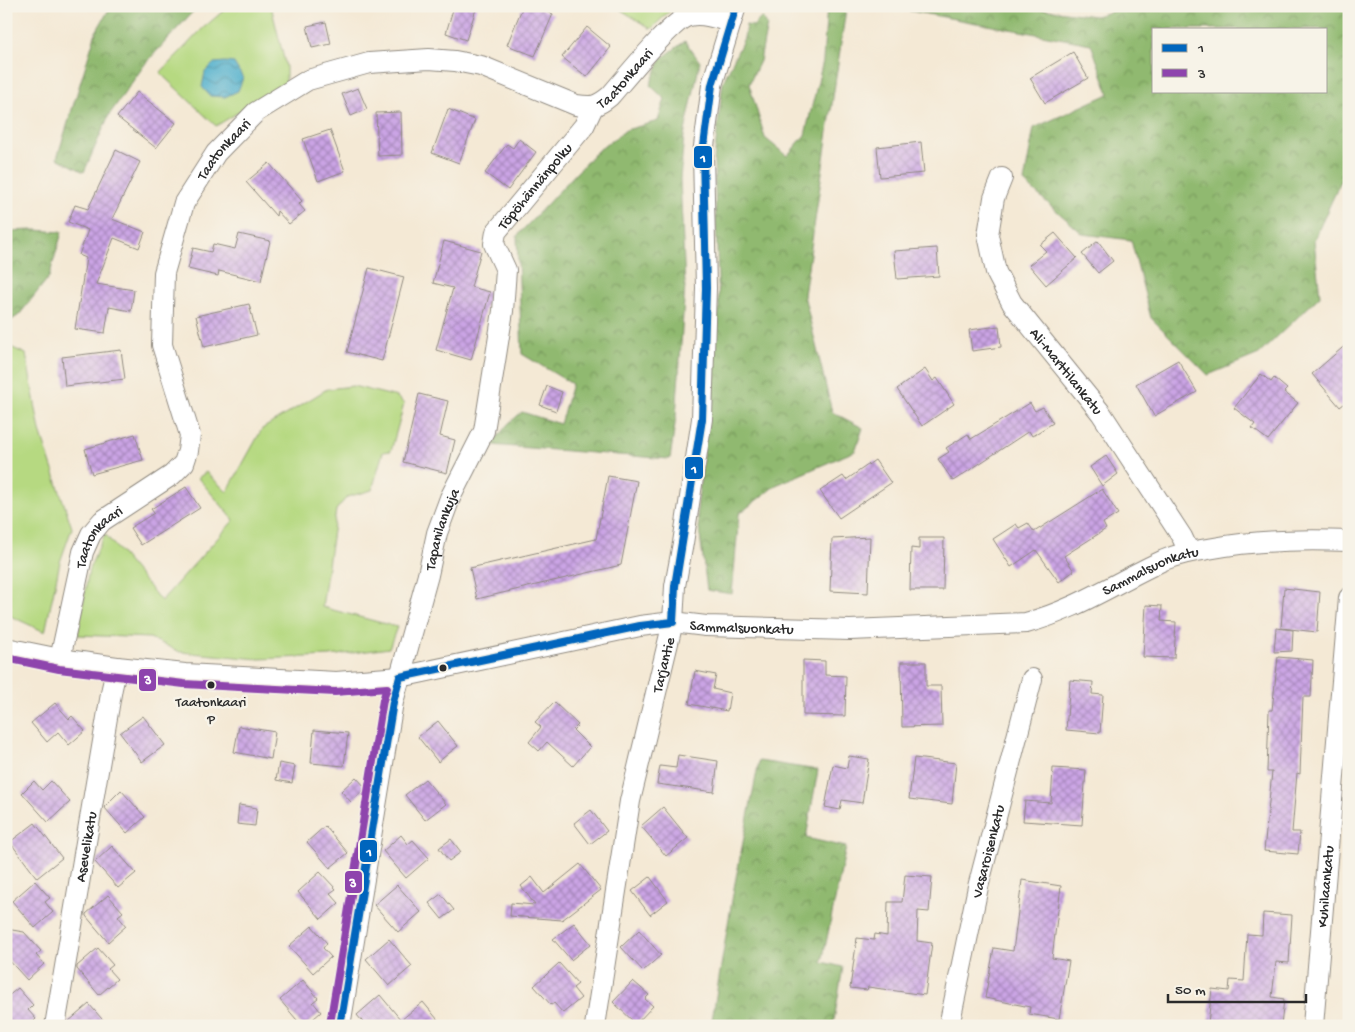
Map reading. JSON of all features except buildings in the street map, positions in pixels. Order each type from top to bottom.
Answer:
[{"type":"street","name":"Taatonkaari","points":[[60,659],[83,552],[91,534],[102,521],[172,475],[184,464],[190,435],[162,345],[164,273],[184,203],[216,154],[256,112],[308,80],[369,63],[429,58],[481,66],[576,105],[592,107],[610,96],[660,40],[686,17],[699,14],[715,17],[733,14]]},
{"type":"street","name":"Tarjantie","points":[[595,1026],[630,801],[673,622],[675,586],[702,419],[706,288],[703,154],[712,84],[733,14]]},
{"type":"street","name":"Töpöhännänpolku","points":[[492,387],[503,311],[506,270],[494,244],[496,232],[584,126],[592,107]]},
{"type":"street","name":"Ali-Marttilankatu","points":[[1002,178],[994,198],[988,235],[996,272],[1012,303],[1101,413],[1182,537],[1189,552]]},
{"type":"street","name":"Tapanilankuja","points":[[340,1026],[393,702],[428,575],[437,533],[450,498],[484,431],[492,387]]},
{"type":"street","name":"Sammalsuonkatu","points":[[6,648],[60,659],[185,674],[336,682],[400,677],[640,626],[673,622],[706,626],[850,630],[1026,623],[1045,618],[1079,604],[1166,559],[1189,552],[1252,542],[1287,540],[1349,541]]},
{"type":"street","name":"Kuhilaankatu","points":[[1313,1026],[1349,598]]},
{"type":"street","name":"Asevelikatu","points":[[55,1026],[117,667]]},
{"type":"street","name":"Vasaroisenkatu","points":[[949,1026],[978,887],[1032,679]]},
{"type":"green space","points":[[111,6],[198,6],[145,64],[109,115],[84,172],[57,158],[96,32]]},
{"type":"green space","points":[[229,6],[271,6],[286,67],[286,83],[216,126],[160,73],[202,29]]},
{"type":"green space","points":[[615,6],[669,6],[671,10],[651,29]]},
{"type":"green space","points":[[827,6],[1019,6],[1095,16],[1133,6],[1349,6],[1349,163],[1314,240],[1320,296],[1259,354],[1208,375],[1151,318],[1131,240],[1083,234],[1024,182],[1034,128],[1109,94],[1091,44],[900,9],[846,9],[804,295],[832,412],[863,428],[855,451],[776,485],[739,514],[732,594],[707,590],[697,511],[719,308],[714,160],[723,82],[744,38],[746,25],[753,26],[762,17],[767,25],[760,61],[749,84],[765,138],[787,156],[805,135],[823,61]]},
{"type":"green space","points":[[685,41],[700,62],[684,136],[680,179],[685,285],[676,417],[670,459],[491,445],[508,424],[522,412],[560,424],[572,384],[522,354],[517,236],[596,152],[626,130],[658,121],[665,99],[650,85],[661,59]]},
{"type":"green space","points":[[35,230],[62,232],[49,277],[19,315],[6,324],[6,231]]},
{"type":"green space","points":[[6,345],[26,354],[40,431],[72,528],[60,562],[45,632],[6,614]]},
{"type":"green space","points":[[353,386],[397,397],[404,404],[391,451],[383,452],[372,490],[347,497],[336,510],[322,607],[397,627],[389,648],[330,656],[259,659],[180,652],[150,638],[78,635],[89,569],[105,534],[161,601],[234,520],[198,478],[206,472],[227,492],[262,429],[327,389]]},
{"type":"green space","points":[[759,761],[818,770],[806,838],[846,847],[822,962],[843,967],[833,1026],[711,1026],[734,888]]},
{"type":"water","points":[[214,63],[234,63],[243,78],[238,91],[225,97],[210,96],[202,87],[205,72]]},
{"type":"transit line","name":"1","points":[[673,622],[675,586],[702,419],[706,288],[703,154],[712,85],[736,6]]},
{"type":"transit line","name":"1","points":[[400,677],[640,626],[673,622]]},
{"type":"transit line","name":"3","points":[[6,658],[59,669],[184,684],[335,692],[387,688],[383,700],[330,1024]]},
{"type":"transit line","name":"1","points":[[340,1026],[393,702],[400,677]]},
{"type":"place","name":"Taatonkaari P","points":[[211,685]]}]
